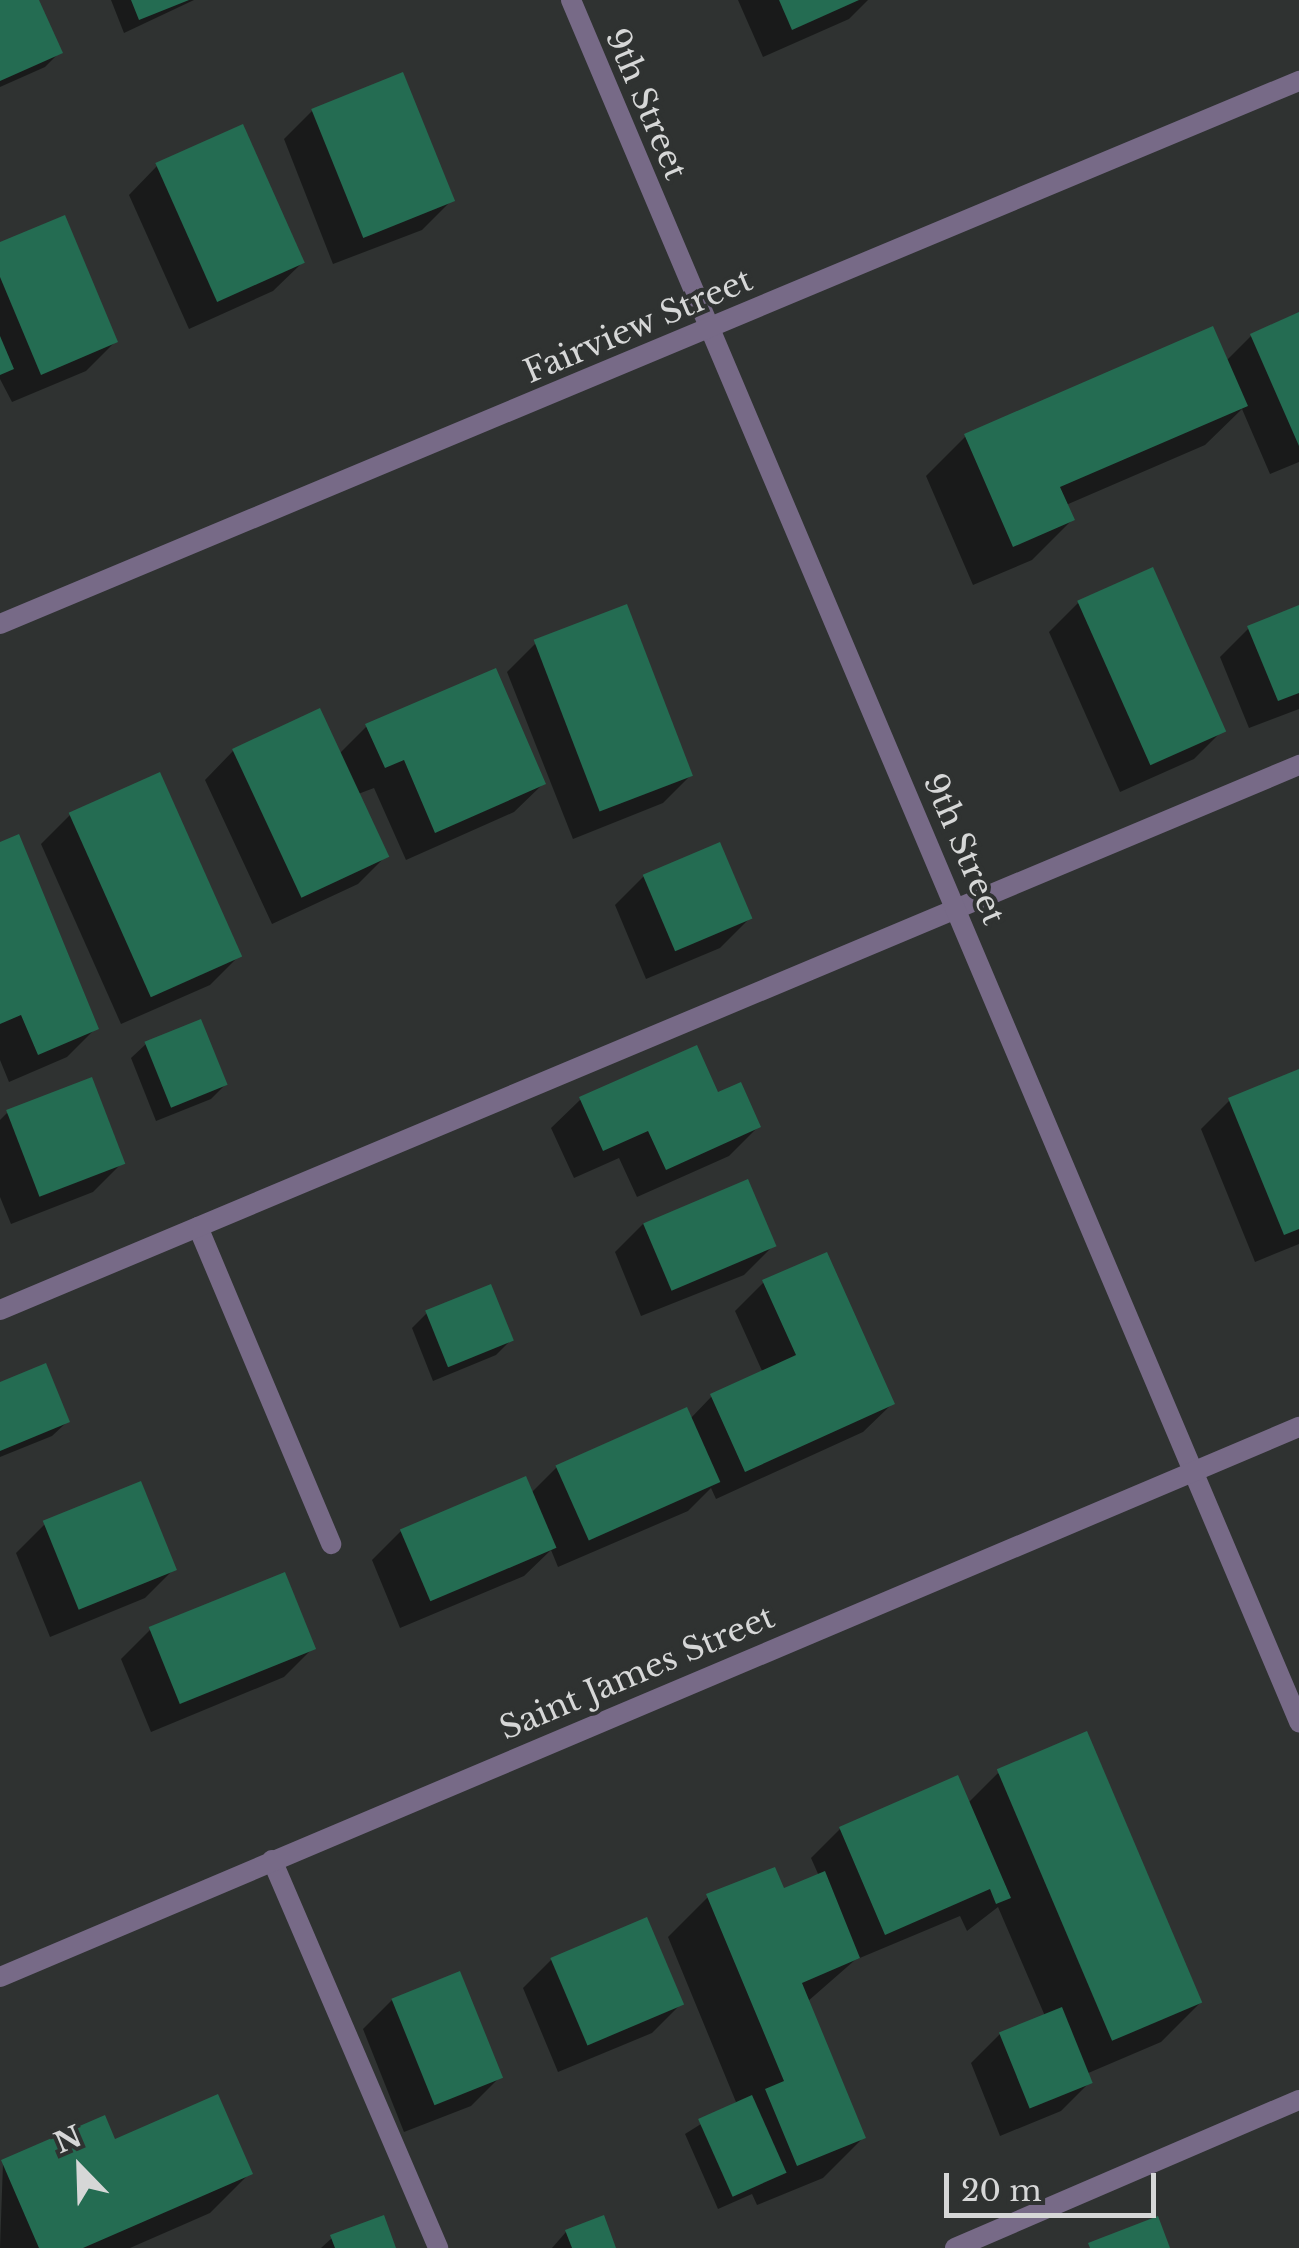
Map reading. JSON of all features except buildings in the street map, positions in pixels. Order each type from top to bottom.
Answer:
[{"type":"street","name":"9th Street","points":[[571,0],[1299,1722]]},
{"type":"street","name":"Fairview Street","points":[[0,624],[1299,81]]},
{"type":"street","points":[[0,1310],[1299,765]]},
{"type":"street","points":[[198,1227],[331,1544]]},
{"type":"street","name":"Saint James Street","points":[[0,1978],[1299,1427]]},
{"type":"street","points":[[272,1860],[438,2248]]},
{"type":"street","points":[[955,2248],[1299,2100]]}]
